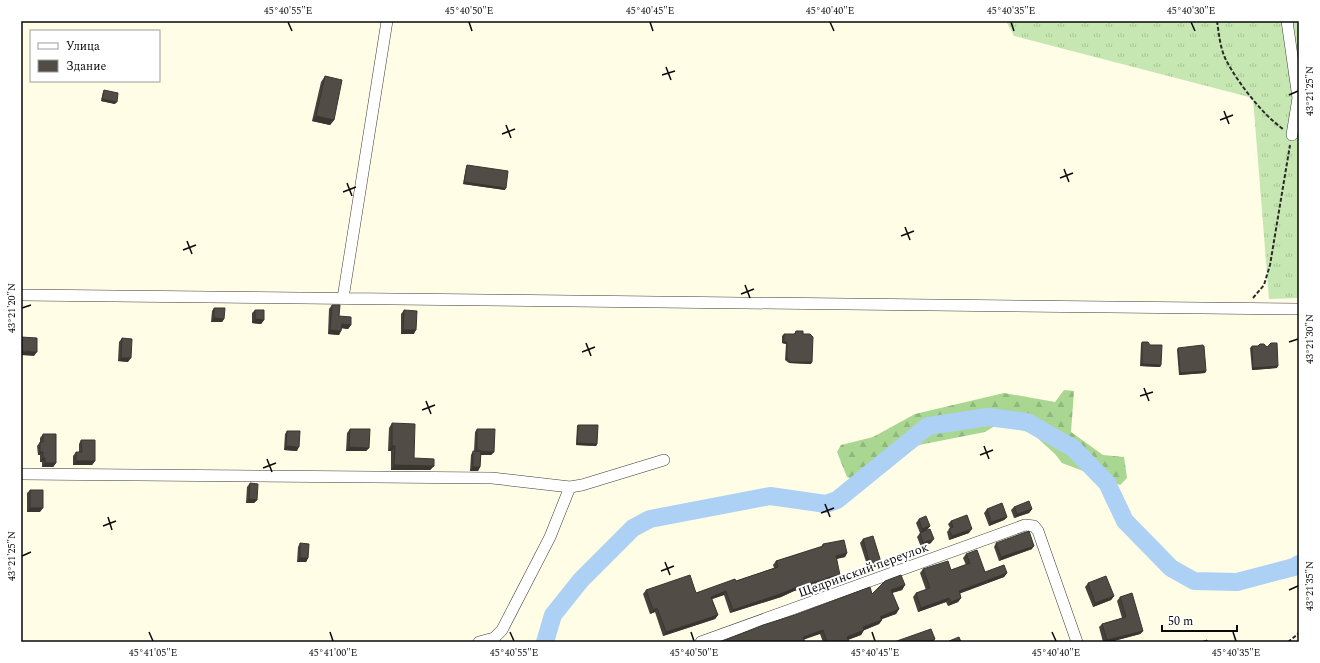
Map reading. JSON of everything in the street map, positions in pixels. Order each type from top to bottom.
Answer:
[{"type":"street","points":[[344,298],[387,21]]},
{"type":"street","points":[[1287,21],[1298,98],[1292,135]]},
{"type":"street","points":[[21,295],[1299,309]]},
{"type":"street","points":[[21,474],[492,478],[570,487],[582,485],[664,460]]},
{"type":"street","points":[[479,642],[494,638],[502,630],[550,537],[570,487]]},
{"type":"street","name":"Щедринский переулок","points":[[702,642],[1026,525],[1034,526],[1038,531],[1077,642]]},
{"type":"path","points":[[1217,21],[1220,42],[1226,60],[1247,92],[1272,122],[1292,135],[1270,265],[1264,285],[1254,297],[1239,309]]},
{"type":"path","points":[[1288,642],[1299,633]]},
{"type":"green space","points":[[1006,21],[1299,21],[1299,298],[1269,299],[1253,98],[1014,36]]},
{"type":"green space","points":[[1064,390],[1074,391],[1071,432],[1103,455],[1124,457],[1127,478],[1120,485],[1062,463],[1055,454],[1032,433],[998,424],[985,432],[919,445],[866,486],[847,477],[837,452],[841,445],[873,437],[915,414],[1004,393],[1055,402]]},
{"type":"building","points":[[325,76],[342,80],[334,120],[316,116]]},
{"type":"building","points":[[104,90],[118,93],[117,102],[102,99]]},
{"type":"building","points":[[467,165],[508,171],[506,188],[464,182]]},
{"type":"building","points":[[332,305],[340,305],[339,316],[351,317],[351,325],[342,324],[341,331],[330,330]]},
{"type":"building","points":[[214,308],[225,308],[224,319],[214,318]]},
{"type":"building","points":[[255,310],[264,310],[264,320],[255,319]]},
{"type":"building","points":[[404,310],[417,311],[416,330],[403,330]]},
{"type":"building","points":[[796,331],[803,331],[803,334],[810,334],[813,337],[812,362],[790,362],[787,358],[787,342],[784,342],[784,334],[795,334]]},
{"type":"building","points":[[21,337],[37,338],[37,352],[21,351]]},
{"type":"building","points":[[122,338],[132,339],[131,358],[121,358]]},
{"type":"building","points":[[1142,342],[1148,342],[1150,345],[1162,345],[1161,365],[1142,364]]},
{"type":"building","points":[[1271,343],[1277,343],[1278,366],[1253,368],[1252,346],[1264,344],[1267,347]]},
{"type":"building","points":[[1203,345],[1206,371],[1180,373],[1178,348]]},
{"type":"building","points":[[392,423],[415,424],[414,458],[434,459],[434,466],[394,465],[395,446],[392,446]]},
{"type":"building","points":[[578,425],[598,425],[597,444],[577,443]]},
{"type":"building","points":[[350,429],[370,429],[369,448],[349,447]]},
{"type":"building","points":[[477,429],[495,429],[494,452],[477,451]]},
{"type":"building","points":[[287,431],[300,431],[299,447],[286,446]]},
{"type":"building","points":[[43,434],[56,434],[56,463],[45,463],[43,452],[40,452],[40,442],[43,442]]},
{"type":"building","points":[[81,440],[95,440],[95,461],[76,461],[76,452],[82,452]]},
{"type":"building","points":[[473,451],[481,451],[480,467],[473,467]]},
{"type":"building","points":[[250,483],[258,484],[257,500],[249,499]]},
{"type":"building","points":[[30,490],[43,490],[43,508],[30,508]]},
{"type":"building","points":[[1029,501],[1032,509],[1017,514],[1014,507]]},
{"type":"building","points":[[1002,503],[1007,517],[991,522],[987,509]]},
{"type":"building","points":[[967,515],[972,529],[952,536],[949,529],[953,527],[951,521]]},
{"type":"building","points":[[926,516],[930,526],[922,529],[919,519]]},
{"type":"building","points":[[930,529],[934,539],[923,543],[920,533]]},
{"type":"building","points":[[1029,531],[1034,546],[1001,557],[996,543]]},
{"type":"building","points":[[873,536],[881,562],[870,565],[863,539]]},
{"type":"building","points":[[844,540],[847,553],[836,556],[840,575],[797,587],[733,610],[726,591],[711,597],[718,615],[666,632],[657,608],[653,610],[646,590],[690,575],[696,593],[735,579],[736,581],[778,567],[776,561],[823,546],[823,544]]},
{"type":"building","points":[[300,543],[309,544],[308,558],[300,558]]},
{"type":"building","points":[[977,550],[985,572],[1004,565],[1007,573],[959,591],[961,598],[951,602],[949,598],[921,608],[916,593],[930,588],[923,569],[948,561],[951,570],[970,563],[966,554]]},
{"type":"building","points":[[901,575],[905,585],[891,590],[899,609],[880,617],[882,620],[863,627],[864,630],[847,637],[849,642],[827,642],[823,630],[803,637],[805,642],[720,642],[870,587],[872,594],[885,581]]},
{"type":"building","points":[[1106,576],[1114,596],[1095,603],[1088,583]]},
{"type":"building","points":[[1132,593],[1143,631],[1107,640],[1102,624],[1126,617],[1120,597]]},
{"type":"building","points":[[931,629],[935,639],[927,642],[894,642]]},
{"type":"building","points":[[959,637],[961,642],[949,642],[949,641]]},
{"type":"waterway","points":[[545,642],[553,615],[581,580],[633,528],[650,519],[770,496],[826,504],[837,500],[928,426],[988,417],[1027,422],[1073,448],[1107,483],[1125,521],[1171,568],[1194,581],[1237,582],[1294,567],[1299,564]]}]
